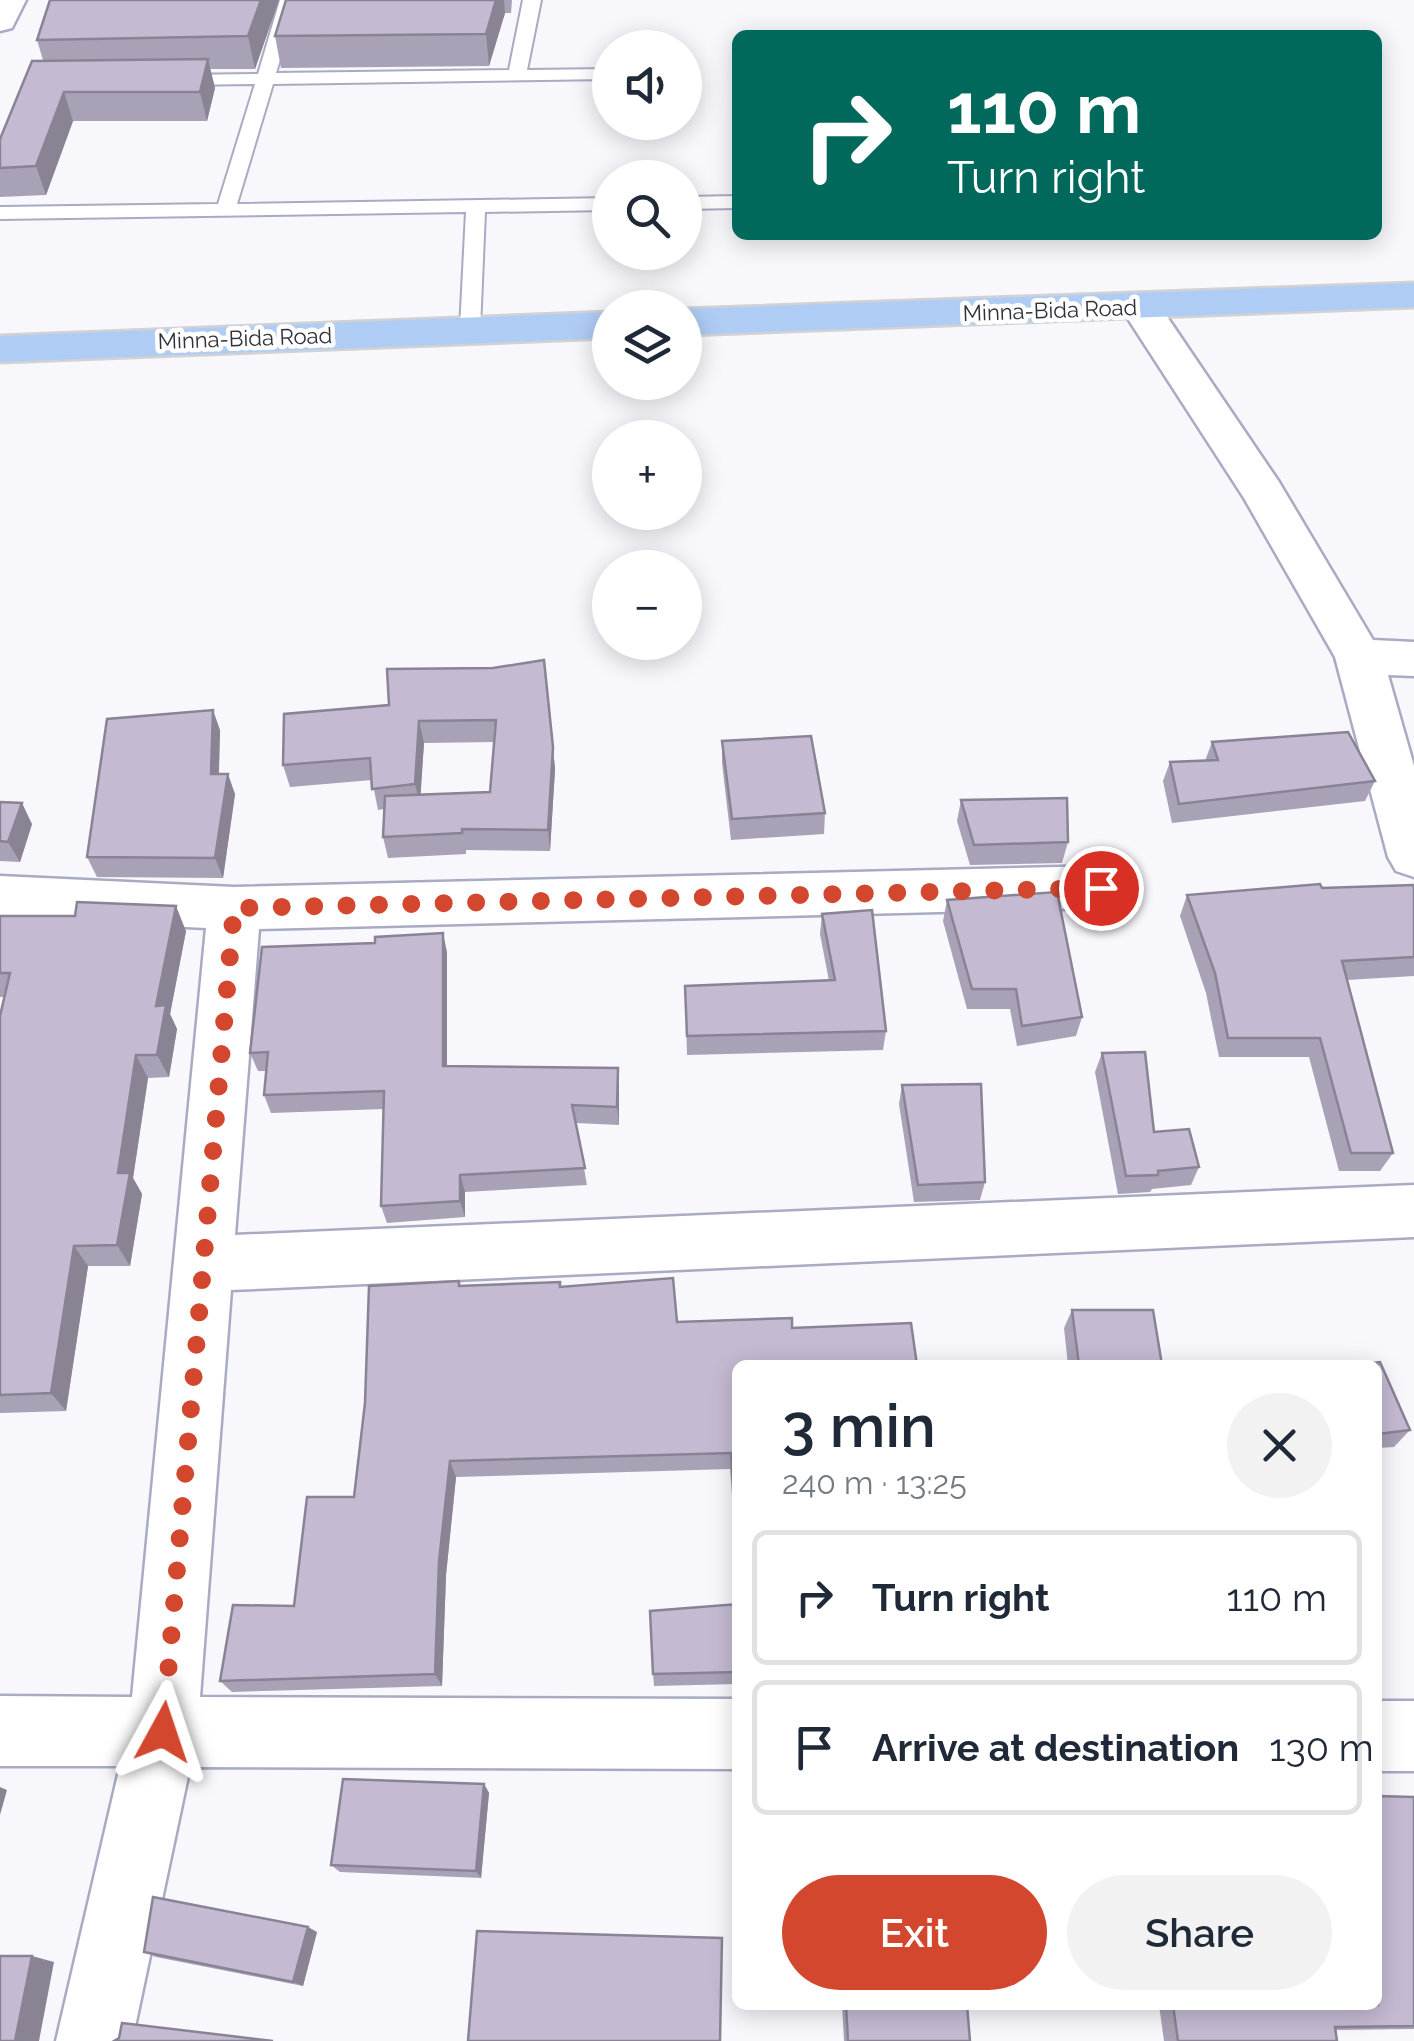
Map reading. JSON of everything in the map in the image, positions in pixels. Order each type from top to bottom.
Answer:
[{"type":"main road","name":"Minna-Bida Road","points":[[702,321],[1140,308],[1414,294]]},
{"type":"main road","name":"Minna-Bida Road","points":[[0,348],[592,325]]},
{"type":"street","points":[[0,21],[9,0]]},
{"type":"street","points":[[1140,308],[1263,492],[1360,658],[1414,857]]},
{"type":"street","points":[[1360,658],[1414,659]]},
{"type":"street","points":[[0,898],[234,908],[1101,888]]},
{"type":"street","points":[[94,2041],[163,1732],[234,908]]},
{"type":"street","points":[[202,1264],[1414,1211]]},
{"type":"street","points":[[0,1731],[732,1734]]},
{"type":"street","points":[[1382,1736],[1414,1736]]},
{"type":"lane","points":[[226,210],[289,0]]},
{"type":"lane","points":[[517,76],[532,0]]},
{"type":"lane","points":[[151,80],[592,74]]},
{"type":"lane","points":[[702,203],[732,202]]},
{"type":"lane","points":[[0,213],[592,204]]},
{"type":"lane","points":[[470,328],[476,206]]},
{"type":"building","points":[[50,0],[261,0],[248,36],[37,40]]},
{"type":"building","points":[[286,0],[496,0],[486,34],[275,36]]},
{"type":"building","points":[[208,59],[200,92],[64,92],[36,166],[0,168],[0,139],[32,61]]},
{"type":"building","points":[[544,660],[553,747],[548,830],[462,829],[462,833],[383,837],[385,796],[490,792],[496,720],[419,721],[415,784],[372,789],[370,758],[283,765],[284,714],[389,705],[387,669],[493,668]]},
{"type":"building","points":[[213,710],[211,774],[228,774],[215,858],[87,857],[107,719]]},
{"type":"building","points":[[1348,732],[1375,781],[1179,804],[1170,762],[1218,760],[1212,742]]},
{"type":"building","points":[[811,736],[825,813],[732,819],[722,741]]},
{"type":"building","points":[[1067,798],[1068,842],[974,845],[961,800]]},
{"type":"building","points":[[0,802],[22,803],[8,842],[0,841]]},
{"type":"building","points":[[1320,884],[1322,888],[1414,885],[1414,957],[1342,961],[1393,1153],[1351,1153],[1320,1038],[1228,1038],[1215,973],[1187,895]]},
{"type":"building","points":[[1057,892],[1082,1017],[1022,1026],[1016,989],[972,989],[947,900]]},
{"type":"building","points":[[77,902],[176,906],[156,1006],[166,1005],[157,1055],[136,1055],[118,1173],[130,1173],[117,1245],[74,1246],[51,1393],[0,1395],[0,1016],[10,973],[0,973],[0,916],[75,916]]},
{"type":"building","points":[[872,910],[886,1031],[687,1036],[685,986],[835,980],[822,914]]},
{"type":"building","points":[[443,933],[443,1066],[618,1068],[617,1107],[572,1105],[585,1168],[460,1175],[460,1201],[381,1206],[384,1091],[264,1095],[268,1052],[250,1053],[262,947],[375,943],[375,937]]},
{"type":"building","points":[[1145,1052],[1154,1132],[1189,1129],[1199,1167],[1126,1176],[1102,1053]]},
{"type":"building","points":[[981,1084],[985,1182],[918,1185],[902,1085]]},
{"type":"building","points":[[673,1278],[677,1322],[792,1318],[792,1328],[911,1323],[916,1360],[732,1360],[732,1467],[731,1453],[450,1461],[439,1561],[435,1674],[220,1681],[233,1605],[294,1606],[307,1497],[354,1497],[365,1403],[369,1286],[459,1281],[459,1286],[560,1282],[560,1287]]},
{"type":"building","points":[[1072,1310],[1153,1310],[1161,1360],[1078,1360]]},
{"type":"building","points":[[1382,1367],[1410,1430],[1382,1434]]},
{"type":"building","points":[[732,1604],[732,1672],[653,1674],[650,1611]]},
{"type":"building","points":[[343,1779],[484,1784],[476,1871],[331,1865]]},
{"type":"building","points":[[1382,1796],[1414,1797],[1414,2026],[1335,2027],[1337,2041],[1178,2041],[1174,2010],[1382,2010]]},
{"type":"building","points":[[153,1897],[308,1927],[293,1982],[144,1952]]},
{"type":"building","points":[[477,1931],[722,1938],[720,2041],[468,2041]]},
{"type":"building","points":[[0,1956],[32,1956],[15,2041],[0,2041]]},
{"type":"building","points":[[846,2010],[967,2010],[970,2041],[848,2041]]},
{"type":"building","points":[[122,2023],[273,2041],[114,2041],[119,2038]]},
{"type":"route","points":[[163,1732],[234,908],[1101,888]]}]
